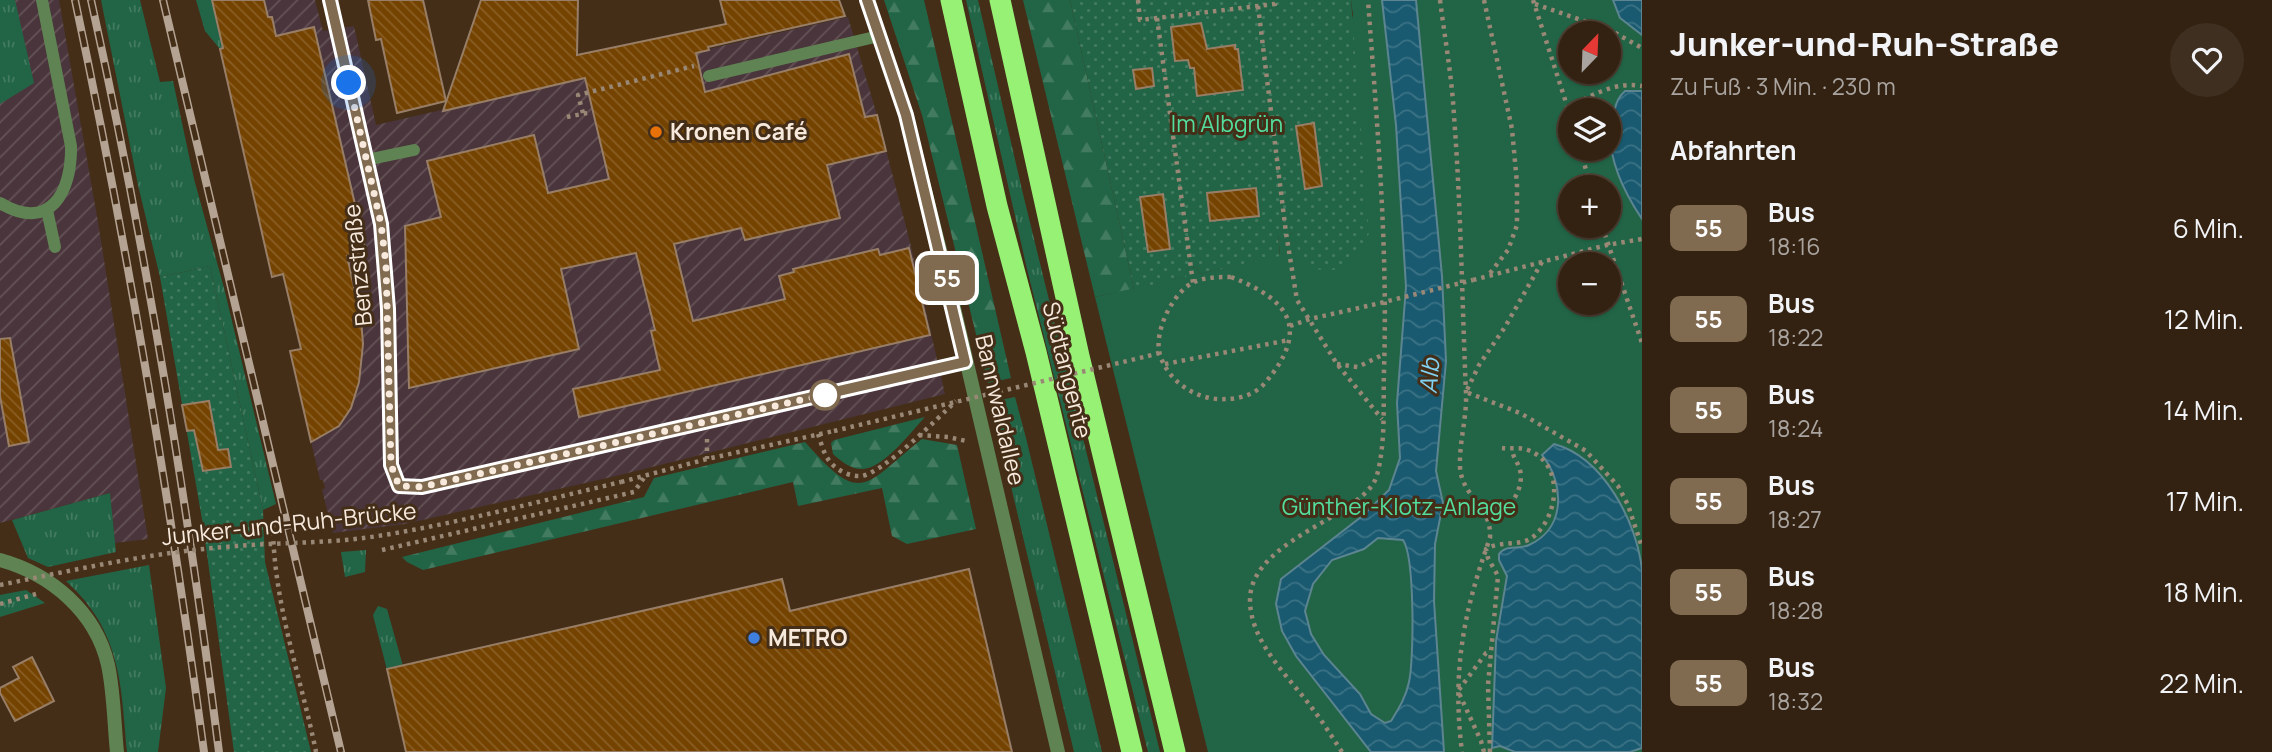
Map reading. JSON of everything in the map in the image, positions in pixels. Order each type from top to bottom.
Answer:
[{"type":"highway","name":"Südtangente","points":[[951,0],[997,206],[1036,352],[1132,752]]},
{"type":"highway","name":"Südtangente","points":[[1000,0],[1079,356],[1175,752]]},
{"type":"street","name":"Benzstraße","points":[[330,0],[381,224],[386,265],[391,465],[399,486],[422,487],[965,362]]},
{"type":"street","name":"Bannwaldallee","points":[[867,0],[906,115],[1058,752]]},
{"type":"street","points":[[0,560],[34,572],[52,584],[84,614],[96,633],[104,652],[111,687],[117,752]]},
{"type":"lane","points":[[0,203],[32,214],[47,210],[61,196],[68,181],[71,155],[42,0]]},
{"type":"lane","points":[[709,76],[879,36]]},
{"type":"lane","points":[[366,160],[414,150]]},
{"type":"lane","points":[[47,210],[55,247]]},
{"type":"path","points":[[1138,0],[1140,20],[1275,4],[1274,0]]},
{"type":"path","points":[[1342,752],[1315,711],[1266,648],[1254,626],[1250,597],[1259,570],[1274,554],[1334,517],[1372,485],[1381,454],[1385,243],[1368,0]]},
{"type":"path","points":[[1440,0],[1454,113],[1466,392],[1461,435],[1461,472],[1468,490],[1490,520],[1490,538],[1464,621],[1458,691],[1462,752]]},
{"type":"path","points":[[1484,0],[1512,129],[1517,183],[1517,225],[1508,250],[1487,277]]},
{"type":"path","points":[[1534,2],[1610,30],[1642,48]]},
{"type":"path","points":[[1534,2],[1564,98]]},
{"type":"path","points":[[1258,6],[1297,300],[1337,364],[1382,419]]},
{"type":"path","points":[[1157,18],[1193,282]]},
{"type":"path","points":[[583,113],[578,95],[706,63],[709,76]]},
{"type":"path","points":[[1586,98],[1610,87],[1630,84],[1642,86]]},
{"type":"path","points":[[568,117],[592,112]]},
{"type":"path","points":[[1605,238],[1642,343]]},
{"type":"path","points":[[1290,326],[1607,245],[1642,239]]},
{"type":"path","points":[[1466,392],[1479,365],[1505,327],[1542,262]]},
{"type":"path","points":[[1231,277],[1255,286],[1282,308],[1290,326],[1289,340],[1279,365],[1262,387],[1238,399],[1214,400],[1188,390],[1169,374],[1159,353],[1166,314],[1175,297],[1193,282],[1211,278],[1231,277]]},
{"type":"path","points":[[1165,364],[1289,340]]},
{"type":"path","name":"Junker-und-Ruh-Brücke","points":[[0,585],[142,557],[223,547],[338,541],[420,528],[1159,353]]},
{"type":"path","points":[[1337,364],[1357,367],[1384,354]]},
{"type":"path","points":[[818,434],[828,460],[839,470],[861,476],[873,472],[918,435],[970,386]]},
{"type":"path","points":[[1466,392],[1520,413],[1586,451],[1618,486],[1639,526],[1642,547]]},
{"type":"path","points":[[918,435],[965,440],[987,457]]},
{"type":"path","points":[[1486,549],[1495,544],[1530,539],[1539,531],[1552,510],[1554,487],[1548,467],[1540,457],[1530,450],[1502,448]]},
{"type":"path","points":[[1490,520],[1503,514],[1510,506],[1518,486],[1521,474],[1513,454],[1515,450]]},
{"type":"path","points":[[382,550],[435,540],[634,492],[646,475]]},
{"type":"path","points":[[273,524],[273,558],[285,625],[316,752]]},
{"type":"path","points":[[1486,549],[1497,576],[1488,685],[1490,752]]},
{"type":"path","points":[[0,604],[37,594],[52,584]]},
{"type":"path","points":[[1458,691],[1491,650]]},
{"type":"path","points":[[1458,691],[1484,752]]},
{"type":"shaded area","points":[[0,0],[59,0],[98,222],[148,539],[115,543],[110,493],[0,523]]},
{"type":"shaded area","points":[[212,0],[315,0],[323,31],[354,26],[376,125],[848,17],[911,246],[945,394],[616,476],[405,524],[333,533],[322,490],[325,488],[323,480],[320,480],[290,351],[301,349],[284,275],[272,277],[220,49],[223,48]]},
{"type":"green space","points":[[0,0],[15,0],[34,83],[0,104]]},
{"type":"green space","points":[[101,0],[140,0],[160,82],[173,81],[194,179],[224,288],[276,504],[263,510],[210,266],[160,277],[138,185]]},
{"type":"green space","points":[[196,0],[212,0],[223,48],[220,49],[205,31]]},
{"type":"green space","points":[[884,0],[924,0],[1011,378],[988,383],[922,115]]},
{"type":"green space","points":[[966,0],[978,0],[1160,752],[1148,752],[1027,269]]},
{"type":"green space","points":[[1023,0],[1070,0],[1134,289],[1095,297]]},
{"type":"green space","name":"Im Albgrün","points":[[1070,0],[1351,0],[1369,233],[1359,255],[1344,267],[1336,269],[1302,266],[1294,233],[1278,236],[1280,256],[1199,274],[1197,267],[1185,269],[1186,277],[1134,289]]},
{"type":"green space","name":"Günther-Klotz-Anlage","points":[[1351,0],[1642,0],[1642,752],[1208,752],[1095,297],[1185,277],[1184,269],[1197,267],[1199,274],[1280,255],[1278,235],[1294,233],[1353,15]]},
{"type":"green space","points":[[210,266],[263,510],[265,562],[311,752],[234,752],[203,525],[160,277]]},
{"type":"green space","points":[[1015,397],[1102,752],[1074,752],[991,402]]},
{"type":"green space","points":[[925,417],[896,449],[870,467],[854,468],[833,454],[831,443],[834,440]]},
{"type":"green space","points":[[922,439],[957,445],[976,529],[907,544],[892,536],[882,488],[798,506],[793,482],[423,570],[402,557],[644,497],[654,478],[805,442],[839,476],[852,482],[863,482],[874,478]]},
{"type":"green space","points":[[110,493],[116,552],[48,567],[28,558],[12,520]]},
{"type":"green space","points":[[366,550],[365,572],[345,577],[341,552]]},
{"type":"green space","points":[[149,565],[166,688],[158,752],[127,752],[120,681],[108,639],[98,619],[66,581]]},
{"type":"green space","points":[[26,590],[45,603],[0,617],[0,595]]},
{"type":"green space","points":[[378,606],[387,609],[403,666],[387,670],[373,615]]},
{"type":"water","name":"Alb","points":[[1382,0],[1416,0],[1442,276],[1446,361],[1436,471],[1443,503],[1435,544],[1434,601],[1444,752],[1371,752],[1296,656],[1282,631],[1276,604],[1281,579],[1361,517],[1389,490],[1400,458],[1397,403],[1406,287],[1396,125]],"holes":[[[1378,538],[1403,540],[1410,566],[1411,670],[1402,702],[1391,721],[1385,723],[1371,714],[1360,694],[1324,655],[1311,634],[1305,611],[1313,584],[1332,560],[1364,549]]]},
{"type":"water","points":[[1613,0],[1642,0],[1642,35],[1620,18]]},
{"type":"water","points":[[1625,91],[1642,91],[1642,219],[1621,182],[1621,175],[1618,175],[1614,161],[1621,161],[1621,98],[1619,98]]},
{"type":"water","points":[[1554,444],[1572,451],[1588,462],[1602,477],[1625,512],[1639,551],[1642,570],[1642,748],[1630,752],[1515,752],[1500,746],[1492,748],[1496,641],[1507,576],[1499,554],[1505,549],[1529,545],[1541,537],[1556,516],[1558,491],[1555,478],[1542,455]]},
{"type":"building","points":[[212,0],[264,0],[268,17],[272,17],[276,36],[314,27],[366,252],[347,256],[361,319],[363,344],[359,382],[351,408],[339,426],[311,442],[290,351],[301,349],[283,274],[272,277],[220,49],[223,48]]},
{"type":"building","points":[[368,0],[423,0],[446,101],[397,113],[381,39],[376,40]]},
{"type":"building","points":[[481,0],[578,0],[577,55],[726,24],[720,0],[839,0],[845,16],[708,47],[709,50],[696,53],[705,92],[849,54],[865,117],[877,115],[886,151],[827,165],[840,218],[745,240],[741,228],[674,244],[693,321],[785,299],[779,276],[794,272],[793,269],[878,249],[880,255],[909,248],[930,335],[579,417],[573,389],[660,370],[651,331],[655,330],[636,253],[561,269],[579,349],[409,388],[405,226],[441,217],[427,161],[534,135],[548,193],[609,179],[585,78],[443,111]]},
{"type":"building","points":[[1201,23],[1207,49],[1235,45],[1235,49],[1238,49],[1243,90],[1197,96],[1194,68],[1190,68],[1188,60],[1175,61],[1171,27]]},
{"type":"building","points":[[1152,68],[1154,86],[1136,89],[1133,70]]},
{"type":"building","points":[[1314,123],[1322,186],[1305,189],[1296,126]]},
{"type":"building","points":[[1256,188],[1259,216],[1210,221],[1207,193]]},
{"type":"building","points":[[1163,194],[1170,249],[1148,252],[1140,197]]},
{"type":"building","points":[[10,338],[29,442],[9,446],[0,396],[0,339]]},
{"type":"building","points":[[209,401],[218,450],[228,449],[231,467],[203,471],[194,430],[187,431],[182,405]]},
{"type":"building","name":"METRO","points":[[969,569],[1012,752],[406,752],[387,669],[782,579],[790,611]]},
{"type":"building","points":[[32,657],[54,701],[15,721],[0,688],[19,678],[13,667]]},
{"type":"railway","points":[[75,0],[147,375],[204,752]]},
{"type":"railway","points":[[91,0],[130,187],[164,374],[219,752]]},
{"type":"railway","points":[[163,0],[341,752]]},
{"type":"bus line","name":"55","points":[[330,0],[381,224],[388,309],[391,465],[399,486],[422,487],[965,362],[906,115],[867,0]]},
{"type":"place","name":"Kronen Café","points":[[656,132]]},
{"type":"place","name":"METRO","points":[[754,638]]},
{"type":"route","points":[[349,83],[381,224],[388,309],[391,465],[399,486],[422,487],[827,394],[825,395]]}]
